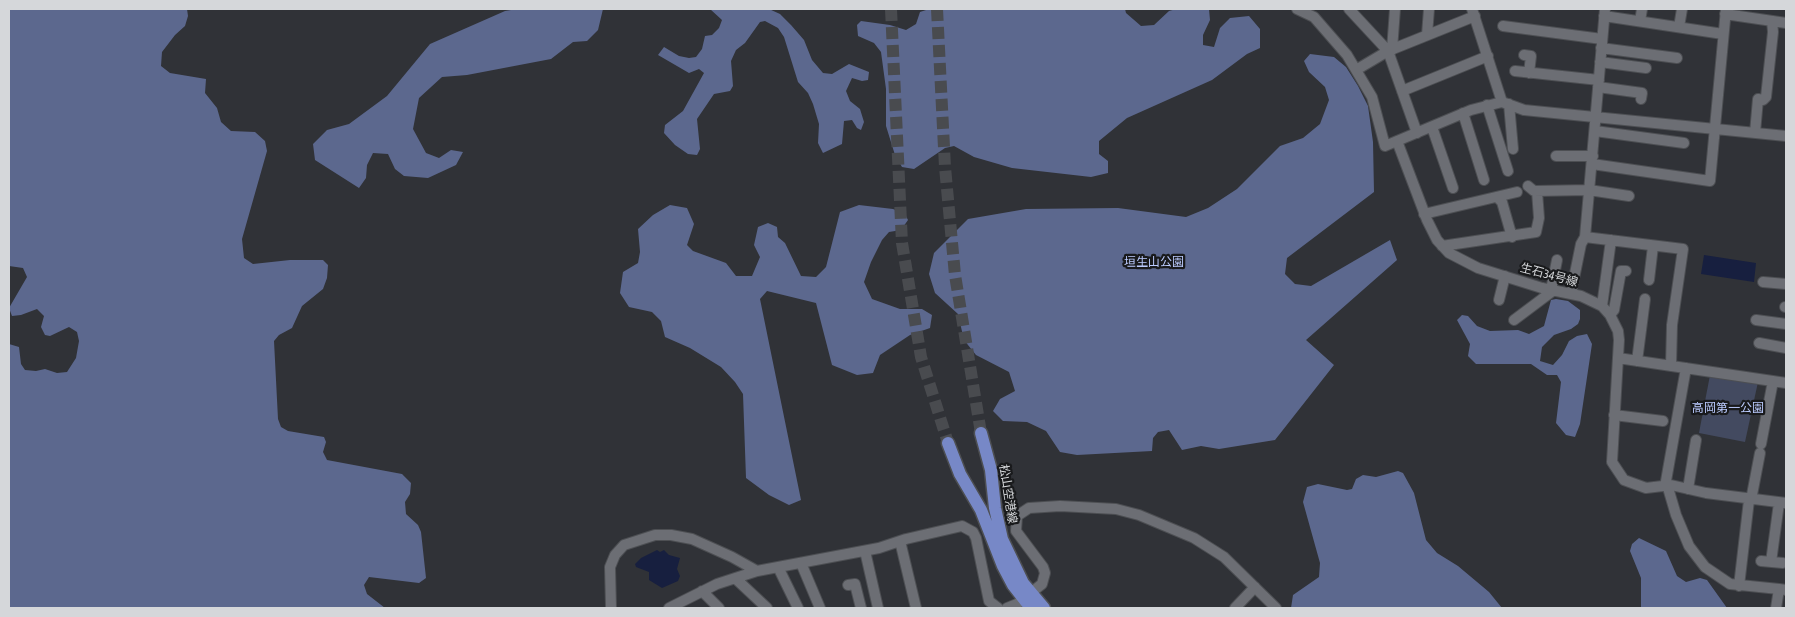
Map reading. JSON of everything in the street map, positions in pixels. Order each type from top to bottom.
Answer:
[{"type":"main road","name":"松山空港線","points":[[981,433],[991,470],[995,508],[1002,540],[1028,600]]},
{"type":"main road","name":"松山空港線","points":[[948,443],[960,474],[981,510],[996,553],[1028,600],[1044,608]]},
{"type":"street","points":[[1297,9],[1314,16],[1347,55],[1372,97],[1385,146],[1463,113],[1487,105],[1506,103],[1524,110],[1786,136]]},
{"type":"street","points":[[1349,9],[1390,50]]},
{"type":"street","points":[[1360,21],[1361,9]]},
{"type":"street","points":[[1395,9],[1390,50],[1402,91],[1418,133]]},
{"type":"street","points":[[1427,36],[1429,9]]},
{"type":"street","points":[[1640,21],[1642,9]]},
{"type":"street","points":[[1679,27],[1682,9]]},
{"type":"street","points":[[1556,156],[1592,160],[1710,181],[1725,11],[1786,23]]},
{"type":"street","points":[[1356,70],[1390,50],[1427,36],[1474,12],[1506,103],[1513,149]]},
{"type":"street","points":[[1571,293],[1581,244],[1585,237],[1605,12],[1640,21],[1723,34]]},
{"type":"street","points":[[1754,133],[1758,100],[1763,100],[1766,97],[1766,67],[1772,21]]},
{"type":"street","points":[[1503,26],[1677,58]]},
{"type":"street","points":[[1524,55],[1531,56],[1529,73]]},
{"type":"street","points":[[1402,91],[1488,56]]},
{"type":"street","points":[[1600,62],[1646,68]]},
{"type":"street","points":[[1515,71],[1642,93],[1641,99]]},
{"type":"street","points":[[1487,105],[1508,171]]},
{"type":"street","points":[[1463,113],[1484,180]]},
{"type":"street","points":[[1432,126],[1453,188]]},
{"type":"street","points":[[1595,131],[1684,143]]},
{"type":"street","name":"生石34号線","points":[[1397,142],[1424,214],[1442,246],[1449,253],[1468,264],[1553,290],[1571,293],[1602,306],[1610,315],[1618,331],[1612,454],[1615,469],[1624,480],[1646,488],[1666,486],[1750,500],[1784,502]]},
{"type":"street","points":[[1442,246],[1533,234],[1539,229],[1532,188],[1589,190],[1629,196]]},
{"type":"street","points":[[1424,214],[1517,192]]},
{"type":"street","points":[[1498,198],[1502,202],[1512,236]]},
{"type":"street","points":[[1585,237],[1683,249],[1672,324],[1671,366]]},
{"type":"street","points":[[1602,306],[1611,240]]},
{"type":"street","points":[[1649,280],[1653,246]]},
{"type":"street","points":[[1514,320],[1553,290],[1557,260]]},
{"type":"street","points":[[1610,315],[1614,310],[1621,271],[1626,272]]},
{"type":"street","points":[[1499,300],[1505,276]]},
{"type":"street","points":[[1763,282],[1780,286]]},
{"type":"street","points":[[1637,361],[1645,299]]},
{"type":"street","points":[[1756,320],[1786,324]]},
{"type":"street","points":[[1759,344],[1786,348]]},
{"type":"street","points":[[1618,358],[1786,383]]},
{"type":"street","points":[[1686,368],[1666,486],[1689,546],[1705,568],[1730,584],[1782,590],[1776,608]]},
{"type":"street","points":[[1739,586],[1750,500],[1761,455],[1773,381]]},
{"type":"street","points":[[1614,414],[1663,421]]},
{"type":"street","points":[[1688,489],[1696,440]]},
{"type":"street","points":[[1783,563],[1766,561],[1784,502]]},
{"type":"street","points":[[1007,608],[1028,600],[1042,584],[1045,573],[1043,567],[1016,531],[1015,521],[1021,512],[1029,508],[1060,506],[1116,509],[1160,523],[1194,538],[1224,557],[1276,608]]},
{"type":"street","points":[[669,608],[702,591],[757,571],[864,551],[955,527],[968,528],[976,538],[989,601],[997,608]]},
{"type":"street","points":[[611,608],[610,567],[615,555],[624,545],[654,535],[671,535],[692,539],[732,557],[757,571]]},
{"type":"street","points":[[900,541],[916,608]]},
{"type":"street","points":[[864,551],[878,608]]},
{"type":"street","points":[[801,563],[820,608]]},
{"type":"street","points":[[778,567],[798,608]]},
{"type":"street","points":[[735,578],[767,608]]},
{"type":"street","points":[[848,585],[855,584],[861,608]]},
{"type":"street","points":[[1235,608],[1255,587]]},
{"type":"street","points":[[702,591],[719,608]]},
{"type":"green space","points":[[9,9],[187,9],[188,16],[185,26],[175,35],[162,52],[161,66],[170,73],[206,79],[205,93],[217,108],[221,122],[231,131],[255,132],[265,141],[267,151],[242,239],[244,258],[253,264],[290,260],[323,260],[328,265],[327,278],[323,289],[302,306],[292,328],[279,335],[274,341],[278,419],[281,427],[288,431],[324,437],[326,442],[323,452],[327,460],[402,474],[411,483],[410,494],[405,502],[406,514],[418,525],[421,532],[426,578],[419,583],[369,577],[364,585],[367,594],[385,608],[9,608],[9,344],[19,347],[21,364],[25,370],[36,371],[45,369],[57,373],[67,372],[76,358],[79,341],[77,332],[69,327],[50,336],[45,335],[41,327],[44,316],[37,309],[12,316],[9,308],[27,277],[23,268],[9,266]]},
{"type":"green space","points":[[517,9],[603,9],[598,30],[587,41],[573,42],[551,59],[467,75],[442,77],[419,98],[413,129],[426,153],[439,158],[451,150],[463,152],[456,165],[428,178],[404,176],[395,169],[388,154],[373,153],[367,165],[366,178],[359,188],[315,160],[313,144],[327,130],[349,124],[387,96],[430,44],[505,11]]},
{"type":"green space","points":[[710,9],[769,9],[780,14],[804,40],[812,60],[823,73],[832,74],[849,64],[869,72],[868,80],[862,81],[852,78],[846,91],[850,101],[860,109],[864,122],[861,130],[857,128],[852,120],[844,121],[842,144],[823,153],[818,143],[819,124],[813,104],[808,93],[798,82],[784,37],[778,28],[765,21],[760,22],[745,43],[736,50],[731,61],[733,86],[730,91],[714,94],[697,119],[700,149],[697,155],[688,154],[675,145],[664,133],[665,125],[683,111],[704,73],[699,69],[689,73],[658,55],[664,47],[679,56],[696,57],[702,49],[705,36],[712,35],[719,28],[722,20]]},
{"type":"green space","points":[[929,9],[1125,9],[1126,13],[1141,26],[1154,25],[1169,11],[1176,9],[1209,9],[1210,20],[1203,35],[1203,45],[1214,47],[1220,28],[1230,18],[1249,16],[1260,29],[1260,48],[1247,54],[1212,80],[1127,118],[1099,141],[1099,154],[1108,161],[1108,173],[1091,177],[1012,168],[974,157],[954,146],[945,148],[914,169],[902,167],[895,155],[886,126],[886,89],[881,52],[874,43],[858,36],[857,25],[861,21],[890,25],[906,30],[916,24],[920,12]]},
{"type":"green space","name":"垣生山公園","points":[[1310,54],[1334,57],[1346,67],[1368,106],[1373,142],[1374,192],[1287,258],[1285,274],[1295,284],[1311,286],[1390,240],[1397,260],[1306,340],[1334,365],[1275,440],[1219,449],[1201,446],[1182,450],[1169,430],[1158,432],[1153,438],[1152,451],[1077,455],[1060,452],[1046,431],[1027,422],[1003,421],[993,411],[1000,399],[1015,391],[1009,372],[976,355],[964,340],[958,314],[935,293],[929,274],[934,253],[968,219],[1026,209],[1118,208],[1186,217],[1208,208],[1237,189],[1280,146],[1303,138],[1320,124],[1329,100],[1325,87],[1309,72],[1304,61]]},
{"type":"green space","points":[[670,205],[687,208],[694,224],[687,245],[693,251],[726,263],[736,276],[752,276],[760,257],[754,245],[758,227],[768,223],[777,227],[778,237],[785,243],[801,276],[816,277],[826,267],[840,212],[859,205],[893,209],[905,214],[908,220],[901,230],[889,232],[882,240],[864,282],[872,299],[900,309],[922,309],[932,315],[930,328],[910,335],[880,355],[873,373],[857,375],[832,365],[816,303],[767,291],[760,299],[801,500],[789,505],[769,495],[746,478],[743,394],[735,382],[721,367],[690,348],[665,337],[661,321],[652,312],[629,307],[620,293],[623,272],[638,263],[640,252],[638,229],[653,215]]},
{"type":"green space","points":[[1551,300],[1568,301],[1580,310],[1580,319],[1578,324],[1571,329],[1554,335],[1542,347],[1540,361],[1553,365],[1562,355],[1569,341],[1577,336],[1587,334],[1592,344],[1580,424],[1575,437],[1566,435],[1556,423],[1561,382],[1557,375],[1547,375],[1531,364],[1476,364],[1468,356],[1470,344],[1457,320],[1462,315],[1468,316],[1477,326],[1490,331],[1518,330],[1529,334],[1544,326]]},
{"type":"green space","name":"高岡第一公園","points":[[1710,375],[1758,382],[1745,442],[1699,433]]},
{"type":"green space","points":[[1398,471],[1403,473],[1414,493],[1426,540],[1437,553],[1458,566],[1489,592],[1502,608],[1291,608],[1293,595],[1319,577],[1320,563],[1303,502],[1307,487],[1318,484],[1347,490],[1352,489],[1356,479],[1363,475],[1376,477]]},
{"type":"green space","points":[[1639,538],[1666,551],[1677,576],[1686,582],[1700,578],[1707,580],[1727,608],[1641,608],[1641,578],[1630,551],[1632,544]]},
{"type":"shaded area","points":[[1704,255],[1756,263],[1754,282],[1701,274]]},
{"type":"shaded area","points":[[657,550],[660,552],[664,550],[669,555],[680,558],[677,569],[680,576],[678,581],[662,588],[649,580],[649,572],[636,567],[635,564],[641,558]]},
{"type":"tunnel","points":[[891,9],[902,243],[921,357],[948,443]]},
{"type":"tunnel","points":[[937,9],[945,167],[955,275],[981,433]]}]
